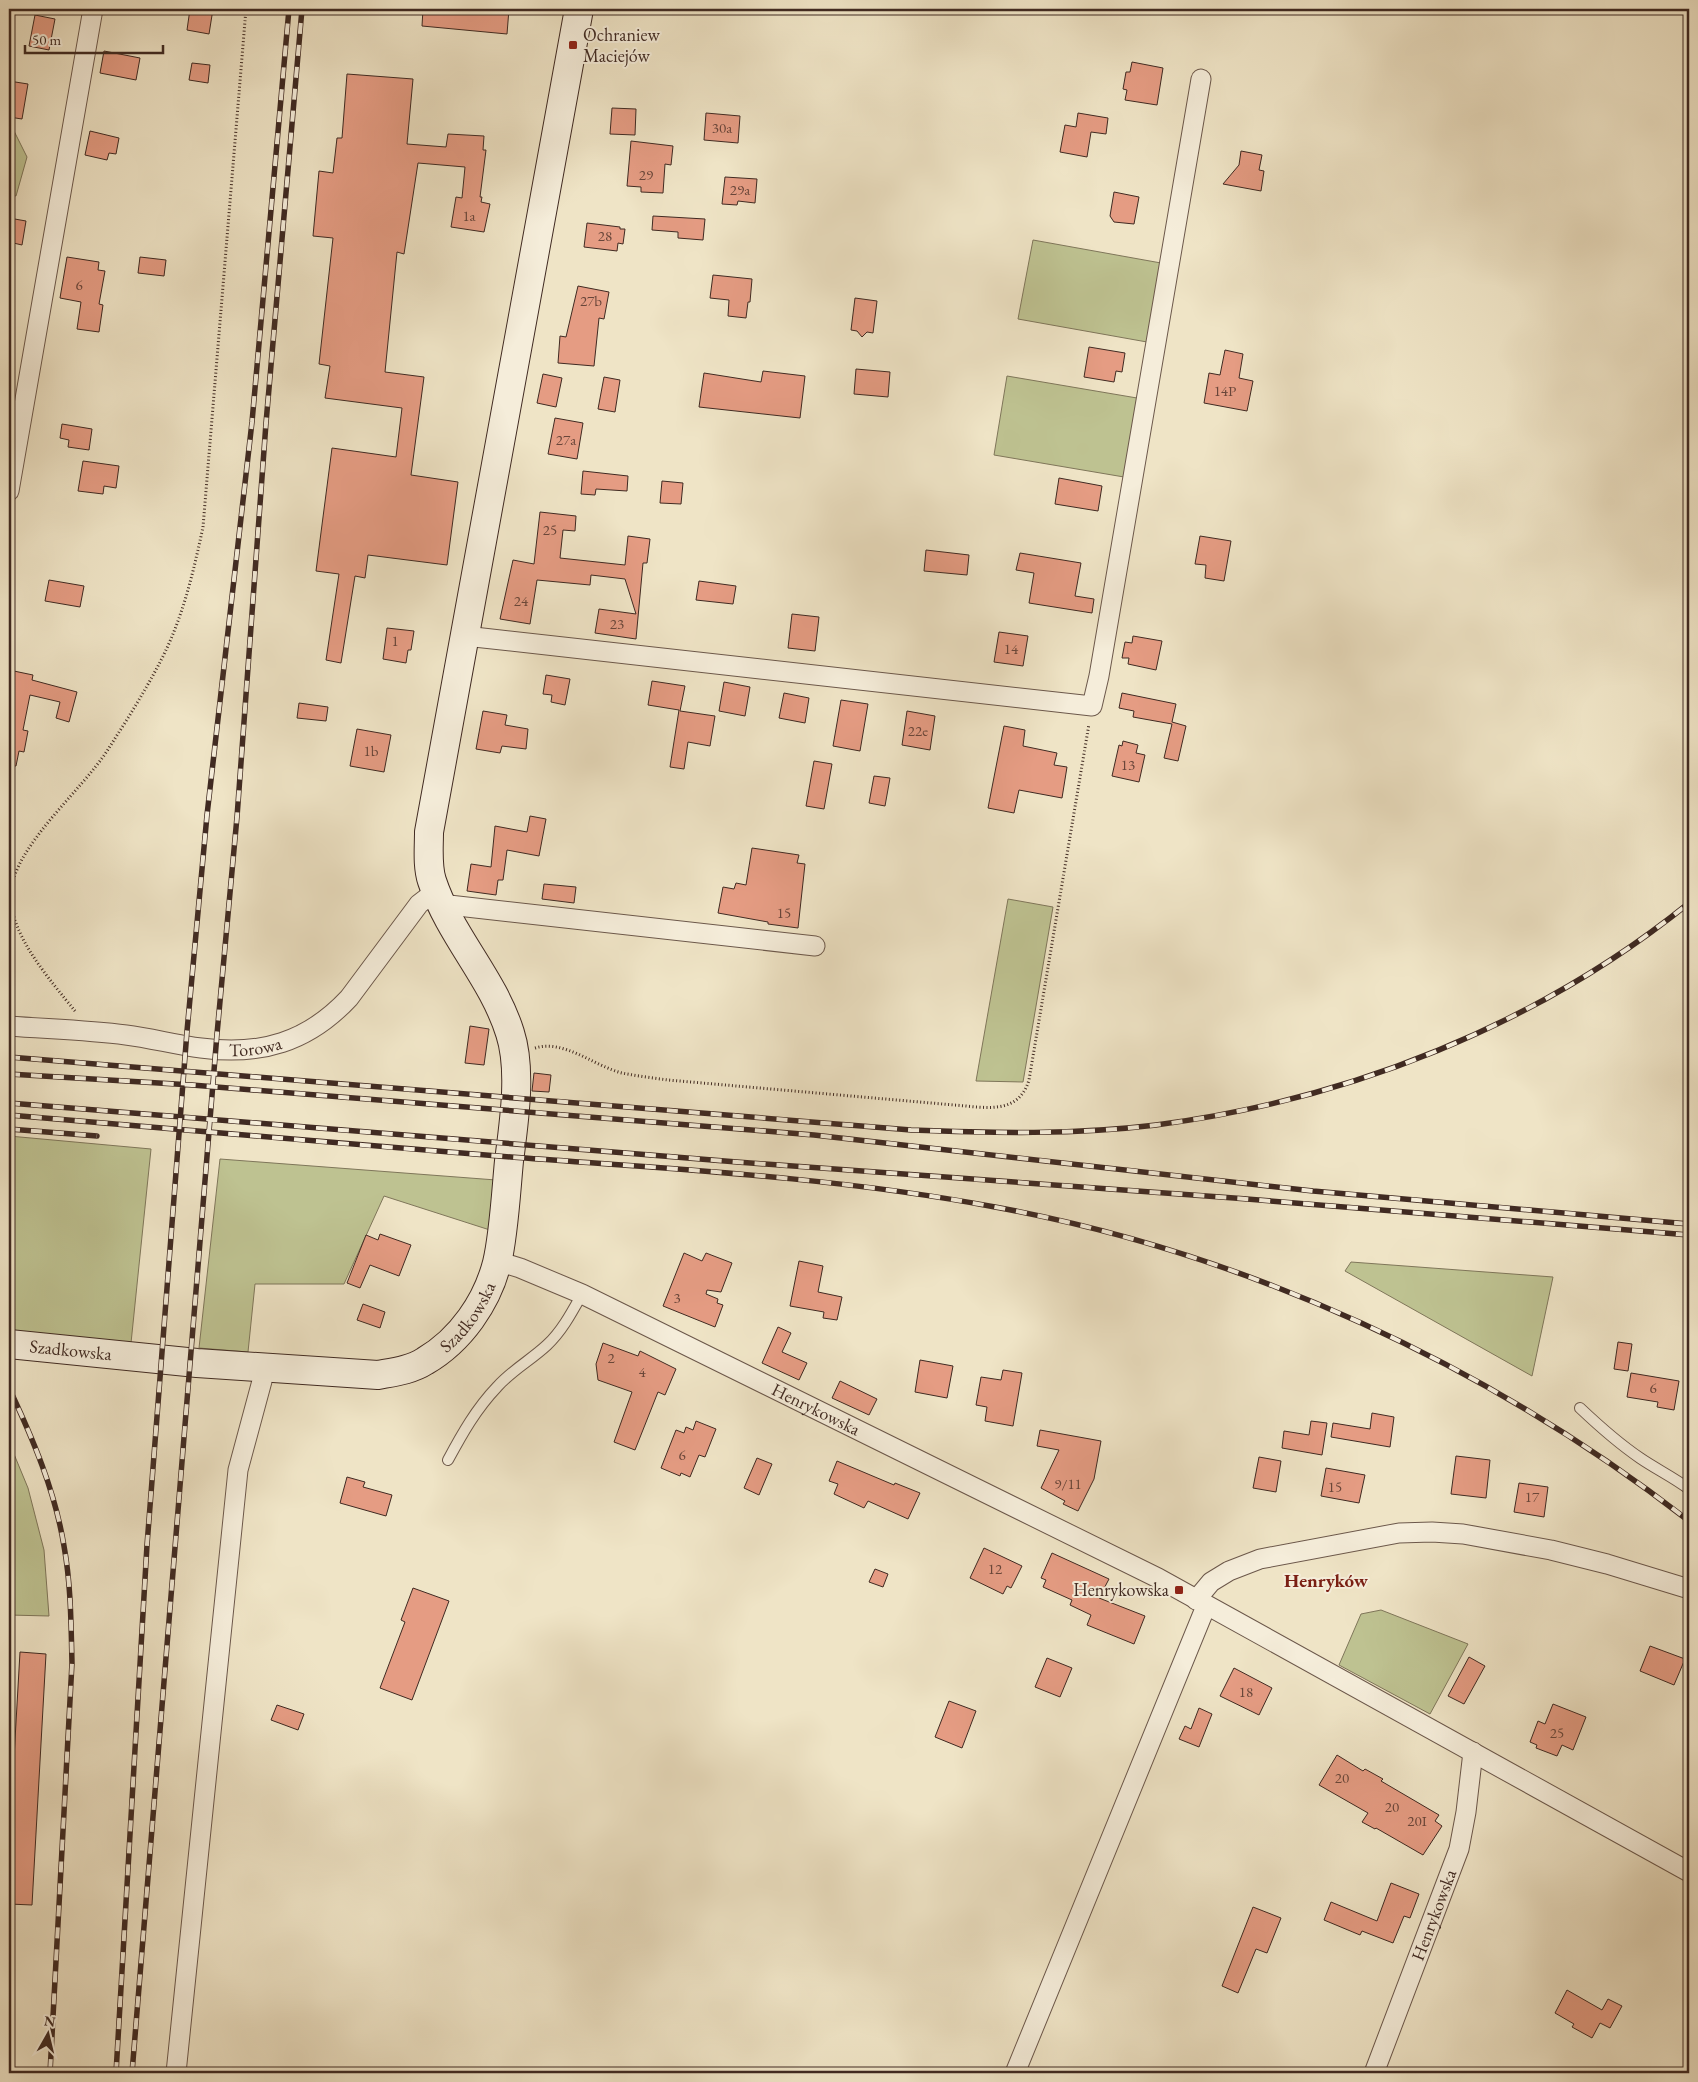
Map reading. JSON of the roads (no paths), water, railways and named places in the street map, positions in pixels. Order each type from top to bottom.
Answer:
[{"type":"street","points":[[9,491],[93,9]]},
{"type":"street","name":"Szadkowska","points":[[9,1344],[263,1368],[378,1375],[402,1371],[425,1361],[453,1340],[473,1316],[489,1289],[497,1261],[511,1143],[515,1098],[515,1055],[511,1035],[496,996],[438,897],[432,880],[430,864],[430,822],[580,9]]},
{"type":"street","points":[[465,636],[1092,706],[1201,79]]},
{"type":"street","points":[[438,897],[815,946]]},
{"type":"street","name":"Torowa","points":[[9,1026],[126,1035],[202,1048],[232,1049],[281,1044],[305,1034],[337,1010],[349,998],[419,904],[438,897]]},
{"type":"street","name":"Henrykowska","points":[[497,1261],[520,1268],[582,1294],[1158,1578],[1689,1872]]},
{"type":"street","points":[[176,2073],[238,1470],[262,1381],[263,1368]]},
{"type":"street","points":[[1015,2073],[1201,1603],[1211,1582],[1229,1571],[1260,1559],[1398,1533],[1432,1532],[1463,1534],[1551,1550],[1607,1564],[1689,1589]]},
{"type":"street","name":"Henrykowska","points":[[1374,2073],[1459,1849],[1466,1812],[1473,1752]]},
{"type":"lane","points":[[448,1460],[471,1418],[497,1386],[516,1367],[547,1345],[566,1323],[582,1294]]},
{"type":"lane","points":[[1580,1408],[1641,1459],[1669,1474],[1689,1489]]},
{"type":"railway","points":[[116,2073],[147,1545],[187,1031],[207,815],[252,422],[289,9]]},
{"type":"railway","points":[[132,2073],[217,1034],[237,817],[266,423],[302,9]]},
{"type":"railway","points":[[9,1057],[911,1130],[1034,1132],[1126,1128],[1228,1113],[1299,1097],[1369,1076],[1438,1050],[1505,1020],[1569,986],[1631,947],[1689,903]]},
{"type":"railway","points":[[9,1074],[192,1085],[814,1135],[1313,1191],[1689,1224]]},
{"type":"railway","points":[[9,1103],[737,1162],[1234,1198],[1689,1235]]},
{"type":"railway","points":[[9,1115],[814,1181],[875,1188],[995,1207],[1089,1227],[1181,1254],[1272,1285],[1361,1323],[1447,1365],[1531,1413],[1612,1465],[1689,1521]]},
{"type":"railway","points":[[9,1129],[97,1136]]},
{"type":"railway","points":[[9,1388],[35,1446],[55,1505],[66,1561],[70,1605],[72,1663],[50,2073]]},
{"type":"place","name":"Ochraniew Maciejów","points":[[573,45]]},
{"type":"place","name":"Henrykowska","points":[[1179,1590]]},
{"type":"district","name":"Henryków","points":[[1326,1580]]}]
